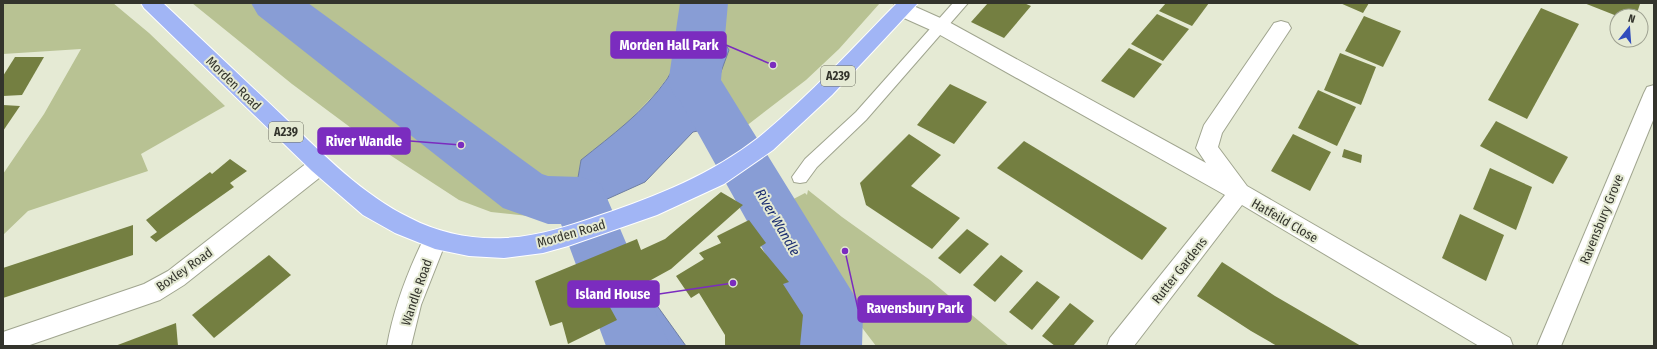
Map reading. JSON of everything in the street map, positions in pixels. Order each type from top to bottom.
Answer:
[{"type":"main road","name":"Morden Road","points":[[151,3],[320,165],[371,208],[403,226],[435,239],[469,246],[504,248],[543,243],[649,208],[716,178],[754,153],[825,90],[905,6]]},
{"type":"street","points":[[905,6],[1239,192]]},
{"type":"street","name":"Hatfeild Close","points":[[1282,28],[1212,131],[1207,148],[1239,192],[1501,346]]},
{"type":"street","name":"Ravensbury Grove","points":[[1549,346],[1653,99]]},
{"type":"street","name":"Boxley Road","points":[[3,343],[150,292],[170,282],[320,165]]},
{"type":"street","name":"Rutter Gardens","points":[[1119,346],[1226,211],[1239,192]]},
{"type":"street","name":"Wandle Road","points":[[399,346],[412,295],[435,239]]},
{"type":"lane","points":[[800,177],[811,163],[861,116],[961,3]]},
{"type":"green space","points":[[3,3],[113,3],[149,33],[225,106],[141,154],[148,171],[28,211],[3,235],[3,174],[44,114],[81,49],[3,54]]},
{"type":"green space","points":[[192,3],[880,3],[839,49],[806,80],[741,130],[729,112],[718,80],[729,49],[668,77],[655,94],[623,127],[581,160],[575,195],[534,183],[512,199],[546,218],[491,212],[459,200],[370,142],[292,84]]},
{"type":"green space","points":[[808,190],[842,217],[930,280],[1009,346],[876,346],[819,271],[782,205],[805,193],[807,195]]},
{"type":"water","points":[[703,8],[729,50],[718,80],[729,112],[741,130],[720,147],[707,129],[693,132],[645,182],[594,205],[581,201],[575,195],[581,160],[638,113],[658,91],[677,62]]},
{"type":"water","points":[[648,293],[686,346],[615,346],[621,303]]},
{"type":"building","points":[[988,3],[1024,3],[1031,6],[1004,38],[971,22]]},
{"type":"building","points":[[1166,3],[1209,3],[1192,26],[1159,11]]},
{"type":"building","points":[[1340,3],[1369,3],[1363,13]]},
{"type":"building","points":[[1584,3],[1640,4],[1639,8],[1609,8],[1609,13]]},
{"type":"building","points":[[1541,8],[1579,24],[1527,119],[1488,100]]},
{"type":"building","points":[[1157,14],[1189,29],[1163,61],[1131,44]]},
{"type":"building","points":[[1364,16],[1401,31],[1383,67],[1345,51]]},
{"type":"building","points":[[1129,48],[1162,64],[1134,98],[1101,81]]},
{"type":"building","points":[[1340,53],[1376,67],[1361,105],[1324,90]]},
{"type":"building","points":[[15,57],[44,57],[22,95],[3,96],[3,76]]},
{"type":"building","points":[[950,84],[987,102],[954,144],[917,125]]},
{"type":"building","points":[[1318,90],[1356,107],[1337,146],[1298,128]]},
{"type":"building","points":[[3,105],[20,106],[3,131]]},
{"type":"building","points":[[1496,121],[1568,157],[1553,184],[1480,146]]},
{"type":"building","points":[[909,134],[941,155],[911,186],[960,218],[932,249],[866,205],[860,183]]},
{"type":"building","points":[[1293,134],[1331,152],[1310,191],[1271,171]]},
{"type":"building","points":[[1024,141],[1167,228],[1142,260],[997,168]]},
{"type":"building","points":[[1344,149],[1362,155],[1361,163],[1342,157]]},
{"type":"building","points":[[230,159],[247,171],[230,183],[234,187],[156,242],[150,237],[157,232],[146,220],[210,172],[212,174]]},
{"type":"building","points":[[1490,168],[1532,187],[1516,230],[1473,209]]},
{"type":"building","points":[[721,192],[743,205],[671,269],[651,280],[606,300],[617,320],[568,344],[562,322],[550,326],[535,281],[637,239],[641,250],[665,239]]},
{"type":"building","points":[[1460,214],[1504,235],[1486,281],[1442,258]]},
{"type":"building","points":[[749,220],[766,243],[760,247],[789,282],[783,284],[803,315],[800,346],[725,346],[725,335],[699,293],[691,298],[676,276],[704,259],[699,253],[721,243],[717,236]]},
{"type":"building","points":[[133,225],[133,255],[3,298],[3,268]]},
{"type":"building","points":[[967,229],[989,244],[960,274],[938,258]]},
{"type":"building","points":[[269,255],[291,275],[214,338],[192,315]]},
{"type":"building","points":[[1001,255],[1023,271],[995,302],[973,285]]},
{"type":"building","points":[[1222,262],[1275,296],[1361,346],[1277,346],[1251,331],[1197,296]]},
{"type":"building","points":[[1037,281],[1060,297],[1032,330],[1009,312]]},
{"type":"building","points":[[1070,303],[1094,321],[1073,346],[1055,346],[1042,336]]},
{"type":"building","points":[[176,323],[178,346],[115,346]]},
{"type":"waterway","name":"River Wandle","points":[[275,3],[523,192],[548,200],[581,201],[638,346]]},
{"type":"waterway","name":"River Wandle","points":[[695,81],[704,3]]},
{"type":"waterway","name":"River Wandle","points":[[695,81],[832,315],[830,346]]},
{"type":"place","name":"Morden Hall Park","points":[[773,65]]},
{"type":"place","name":"River Wandle","points":[[461,145]]},
{"type":"place","name":"Ravensbury Park","points":[[845,251]]},
{"type":"place","name":"Island House","points":[[733,283]]}]
